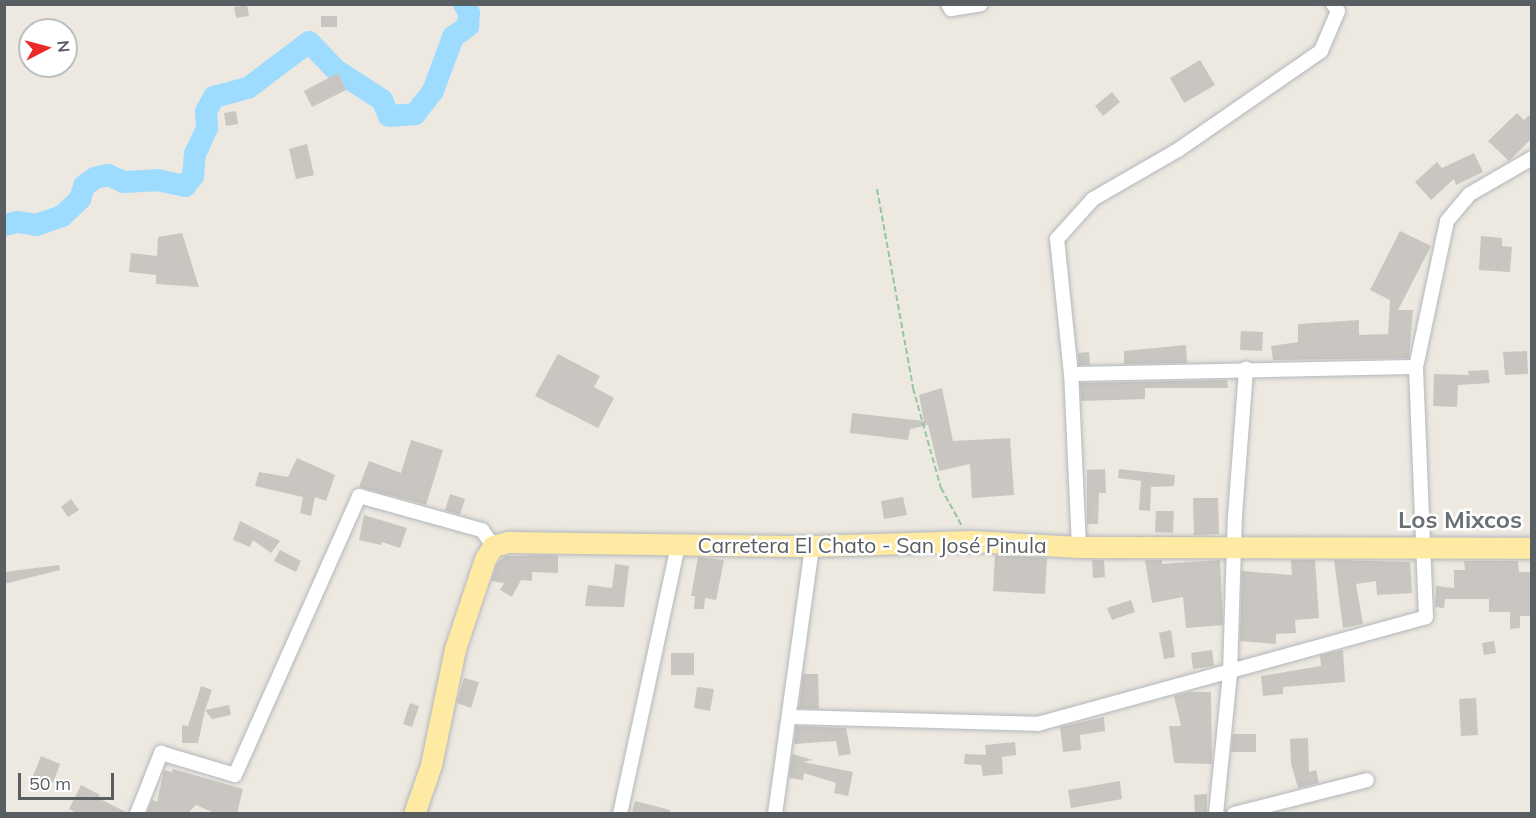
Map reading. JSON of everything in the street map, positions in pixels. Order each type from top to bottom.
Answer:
[{"type":"main road","name":"Carretera El Chato - San José Pinula","points":[[493,546],[508,542],[812,546],[971,541],[1079,547],[1532,548]]},
{"type":"main road","points":[[414,813],[431,765],[455,649],[493,546]]},
{"type":"street","points":[[948,4],[951,9],[981,4]]},
{"type":"street","points":[[1079,547],[1071,374],[1057,239],[1093,199],[1178,150],[1321,51],[1338,11],[1333,4]]},
{"type":"street","points":[[790,717],[1038,724],[1230,673],[1426,617],[1416,367],[1447,221],[1470,194],[1532,158]]},
{"type":"street","points":[[1071,374],[1246,368],[1416,367]]},
{"type":"street","points":[[1216,813],[1230,673],[1234,546],[1246,368]]},
{"type":"street","points":[[137,813],[161,753],[235,775],[359,496],[482,530],[493,546]]},
{"type":"street","points":[[620,813],[678,545]]},
{"type":"street","points":[[775,813],[812,546]]},
{"type":"street","points":[[1234,813],[1366,780]]},
{"type":"path","points":[[877,189],[924,430],[941,488],[971,541]]},
{"type":"building","points":[[247,5],[249,16],[236,18],[234,7]]},
{"type":"building","points":[[321,16],[337,16],[337,27],[321,27]]},
{"type":"building","points":[[1200,60],[1215,85],[1184,103],[1170,78]]},
{"type":"building","points":[[338,73],[346,90],[312,107],[304,91]]},
{"type":"building","points":[[1112,92],[1120,102],[1103,116],[1095,106]]},
{"type":"building","points":[[236,111],[238,124],[226,126],[224,113]]},
{"type":"building","points":[[1517,113],[1524,120],[1532,113],[1532,138],[1509,161],[1488,141]]},
{"type":"building","points":[[307,144],[314,175],[296,179],[289,149]]},
{"type":"building","points":[[1474,153],[1483,172],[1456,185],[1454,179],[1431,200],[1415,182],[1437,162],[1442,168]]},
{"type":"building","points":[[1400,231],[1431,246],[1398,310],[1413,310],[1409,358],[1273,360],[1271,346],[1298,342],[1298,324],[1359,320],[1359,335],[1388,334],[1390,300],[1370,290]]},
{"type":"building","points":[[182,233],[199,287],[156,284],[156,275],[129,272],[131,253],[157,256],[158,237]]},
{"type":"building","points":[[1481,236],[1502,238],[1502,246],[1512,247],[1510,272],[1479,270]]},
{"type":"building","points":[[1241,331],[1263,332],[1262,351],[1240,350]]},
{"type":"building","points":[[1186,345],[1187,363],[1124,364],[1124,351]]},
{"type":"building","points":[[1527,351],[1528,374],[1505,375],[1503,352]]},
{"type":"building","points":[[1089,352],[1090,365],[1079,365],[1078,353]]},
{"type":"building","points":[[558,354],[600,376],[594,387],[614,398],[598,428],[535,396]]},
{"type":"building","points":[[1488,370],[1490,383],[1458,385],[1457,407],[1433,406],[1434,374],[1469,375],[1468,371]]},
{"type":"building","points":[[1227,380],[1228,388],[1145,388],[1145,399],[1081,401],[1080,383]]},
{"type":"building","points":[[942,388],[953,441],[1010,438],[1014,495],[972,498],[970,464],[939,471],[928,425],[910,429],[908,440],[850,433],[852,413],[924,421],[919,395]]},
{"type":"building","points":[[411,440],[443,450],[426,505],[359,487],[369,461],[401,473]]},
{"type":"building","points":[[297,458],[335,475],[326,501],[315,497],[311,516],[300,513],[303,497],[255,486],[259,472],[288,477]]},
{"type":"building","points":[[1105,469],[1106,493],[1099,493],[1098,524],[1087,524],[1087,470]]},
{"type":"building","points":[[1119,469],[1175,475],[1174,486],[1151,487],[1150,511],[1139,510],[1141,481],[1118,478]]},
{"type":"building","points":[[450,494],[465,499],[460,515],[445,510]]},
{"type":"building","points":[[903,497],[907,515],[884,519],[881,501]]},
{"type":"building","points":[[1193,498],[1218,498],[1219,534],[1194,535]]},
{"type":"building","points":[[71,499],[79,510],[68,517],[61,507]]},
{"type":"building","points":[[1156,511],[1174,511],[1173,533],[1155,532]]},
{"type":"building","points":[[364,515],[407,528],[400,548],[382,542],[381,545],[359,540]]},
{"type":"building","points":[[240,521],[280,541],[271,553],[253,540],[250,547],[233,540]]},
{"type":"building","points":[[280,550],[301,561],[296,572],[274,561]]},
{"type":"building","points":[[995,555],[1047,558],[1045,594],[993,591]]},
{"type":"building","points":[[505,556],[558,556],[558,573],[532,572],[532,581],[521,580],[512,597],[500,590],[504,583],[491,581],[497,564]]},
{"type":"building","points":[[698,557],[724,560],[716,600],[705,598],[704,609],[694,609],[695,596],[691,596]]},
{"type":"building","points":[[1092,560],[1104,560],[1105,577],[1093,578]]},
{"type":"building","points":[[1145,560],[1162,560],[1162,564],[1220,560],[1223,625],[1186,628],[1183,597],[1152,603]]},
{"type":"building","points":[[1291,560],[1315,560],[1319,618],[1295,620],[1296,633],[1276,634],[1276,644],[1240,641],[1242,571],[1292,575]]},
{"type":"building","points":[[1334,560],[1410,562],[1412,593],[1377,595],[1376,581],[1356,584],[1363,624],[1343,628]]},
{"type":"building","points":[[1464,561],[1518,561],[1519,572],[1532,572],[1532,616],[1520,616],[1520,628],[1510,629],[1510,612],[1489,612],[1489,599],[1445,599],[1444,608],[1435,607],[1436,586],[1454,588],[1454,570],[1465,570]]},
{"type":"building","points":[[615,564],[629,566],[624,607],[585,606],[588,585],[612,588]]},
{"type":"building","points":[[59,565],[60,570],[4,584],[4,572]]},
{"type":"building","points":[[1131,600],[1135,612],[1112,620],[1107,608]]},
{"type":"building","points":[[1171,630],[1175,657],[1164,659],[1159,633]]},
{"type":"building","points":[[1494,641],[1496,653],[1484,655],[1482,643]]},
{"type":"building","points":[[1212,650],[1214,666],[1193,669],[1191,653]]},
{"type":"building","points":[[1343,650],[1345,682],[1283,687],[1283,694],[1263,696],[1261,676],[1321,666],[1320,655]]},
{"type":"building","points":[[671,653],[694,653],[694,675],[671,675]]},
{"type":"building","points":[[803,674],[818,674],[819,709],[799,708]]},
{"type":"building","points":[[464,678],[479,682],[471,708],[457,703]]},
{"type":"building","points":[[201,686],[212,690],[198,743],[182,743],[182,725],[188,726]]},
{"type":"building","points":[[697,687],[714,689],[710,711],[694,708]]},
{"type":"building","points":[[1189,692],[1211,692],[1212,764],[1174,763],[1169,726],[1181,726],[1174,696]]},
{"type":"building","points":[[1476,698],[1478,735],[1461,736],[1459,699]]},
{"type":"building","points":[[410,703],[419,706],[412,727],[403,724]]},
{"type":"building","points":[[229,705],[231,715],[212,719],[205,710]]},
{"type":"building","points":[[1104,717],[1105,731],[1080,735],[1081,750],[1063,752],[1060,727]]},
{"type":"building","points":[[796,726],[846,728],[851,754],[839,756],[836,741],[794,744]]},
{"type":"building","points":[[1233,734],[1256,734],[1256,752],[1231,752]]},
{"type":"building","points":[[1308,738],[1309,772],[1316,770],[1319,783],[1298,788],[1291,763],[1290,739]]},
{"type":"building","points":[[1015,742],[1016,755],[1002,757],[1003,774],[983,776],[981,765],[964,764],[965,754],[986,755],[985,745]]},
{"type":"building","points":[[792,754],[813,760],[803,762],[853,772],[848,796],[834,793],[836,783],[804,773],[803,780],[789,778]]},
{"type":"building","points":[[41,756],[60,764],[53,783],[33,776]]},
{"type":"building","points":[[173,769],[243,789],[237,813],[212,812],[196,805],[188,813],[147,813],[152,800],[157,802],[164,770],[172,772]]},
{"type":"building","points":[[1120,781],[1122,799],[1071,808],[1068,790]]},
{"type":"building","points":[[81,785],[100,795],[98,798],[128,813],[77,813],[69,809]]},
{"type":"building","points":[[1207,794],[1207,813],[1195,813],[1194,795]]},
{"type":"building","points":[[635,801],[670,810],[670,813],[632,813]]},
{"type":"waterway","points":[[4,225],[18,222],[36,225],[62,216],[80,199],[84,186],[95,178],[108,175],[124,182],[157,180],[185,186],[193,176],[195,154],[207,128],[206,111],[214,97],[248,88],[309,42],[336,70],[382,100],[389,116],[415,114],[433,91],[453,37],[468,26],[469,13],[464,4]]},
{"type":"district","name":"Los Mixcos","points":[[1460,520]]}]
